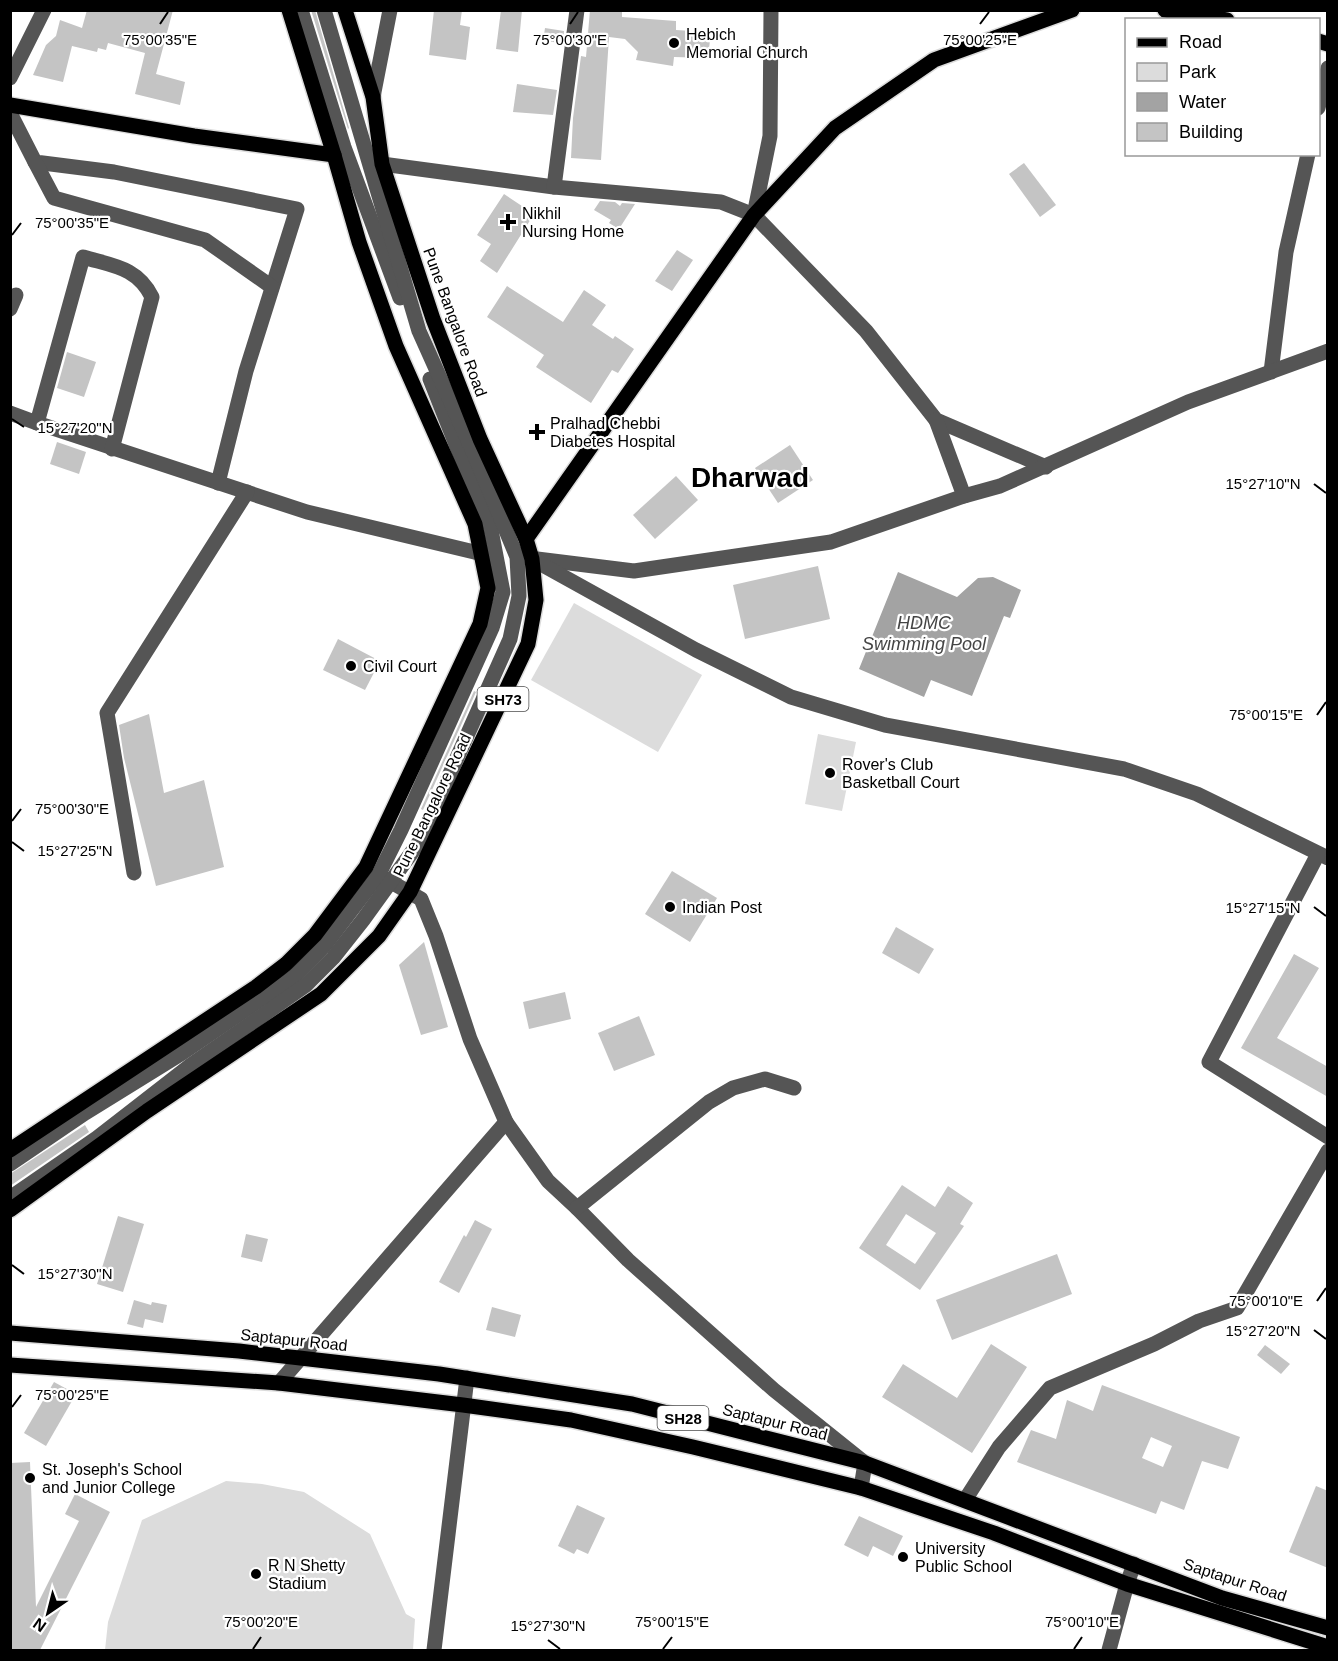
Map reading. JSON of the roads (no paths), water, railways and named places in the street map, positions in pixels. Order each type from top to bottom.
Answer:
[{"type":"main road","name":"Pune Bangalore Road","points":[[10,1150],[256,987],[286,964],[379,874],[480,624],[488,588],[475,524],[396,346],[359,242],[289,10]]},
{"type":"main road","name":"Pune Bangalore Road","points":[[10,1210],[147,1111],[321,994],[379,936],[410,892],[528,644],[536,600],[524,558],[525,539],[480,439],[433,319],[382,164],[373,97],[345,10]]},
{"type":"main road","points":[[525,539],[754,215],[835,128],[934,60],[1072,10]]},
{"type":"main road","points":[[1165,10],[1215,18]]},
{"type":"main road","points":[[10,105],[334,155]]},
{"type":"main road","name":"Saptapur Road","points":[[10,1333],[301,1358],[467,1378],[632,1404],[865,1463],[1222,1598],[1328,1628]]},
{"type":"main road","name":"SH28","points":[[10,1365],[279,1383],[571,1420],[861,1488],[994,1533],[1126,1584],[1328,1647]]},
{"type":"street","points":[[10,78],[44,10]]},
{"type":"street","points":[[10,1198],[97,1138],[191,1065],[306,985],[333,958],[401,830],[492,628],[503,592],[490,525],[462,462],[344,147],[301,10]]},
{"type":"street","points":[[10,1164],[85,1113],[226,1024],[295,976],[325,945],[379,874],[420,841],[510,639],[524,558],[419,331],[324,10]]},
{"type":"street","points":[[373,97],[390,10]]},
{"type":"street","points":[[554,187],[577,10]]},
{"type":"street","points":[[754,215],[770,136],[771,10]]},
{"type":"street","points":[[1320,100],[1328,68]]},
{"type":"street","points":[[10,113],[54,198],[205,240],[272,287]]},
{"type":"street","points":[[1271,372],[1286,252],[1308,156]]},
{"type":"street","points":[[35,162],[114,172],[297,209],[246,371],[218,483]]},
{"type":"street","points":[[382,164],[554,187],[721,202],[754,215],[866,331],[936,420],[964,496]]},
{"type":"street","points":[[37,423],[83,257],[127,270],[145,284],[152,297],[112,449]]},
{"type":"street","points":[[10,413],[112,449],[307,512],[498,557],[524,558],[634,572],[831,542],[964,496],[1000,486],[1188,402],[1328,351]]},
{"type":"street","points":[[936,420],[1046,467]]},
{"type":"street","points":[[134,873],[106,713],[247,492]]},
{"type":"street","points":[[524,558],[696,650],[791,697],[885,725],[1124,769],[1197,794],[1323,856],[1209,1062],[1328,1137]]},
{"type":"street","points":[[379,874],[421,899],[436,936],[470,1039],[506,1122],[548,1181],[628,1260],[765,1383],[865,1463],[861,1488]]},
{"type":"street","points":[[577,1208],[709,1102],[733,1088],[765,1079],[794,1089]]},
{"type":"street","points":[[279,1383],[506,1122]]},
{"type":"street","points":[[965,1500],[999,1447],[1050,1388],[1154,1344],[1199,1321],[1237,1308],[1328,1151]]},
{"type":"street","points":[[434,1650],[467,1378]]},
{"type":"street","points":[[1109,1650],[1126,1584],[1134,1564]]},
{"type":"water","name":"HDMC Swimming Pool","points":[[898,572],[957,597],[978,578],[993,577],[1021,590],[1010,618],[1004,616],[972,696],[931,680],[924,697],[859,669]]},
{"type":"place","name":"Hebich Memorial Church","points":[[674,43]]},
{"type":"place","name":"Nikhil Nursing Home","points":[[508,222]]},
{"type":"place","name":"Pralhad Chebbi Diabetes Hospital","points":[[537,432]]},
{"type":"place","name":"Civil Court","points":[[351,666]]},
{"type":"place","name":"Rover's Club Basketball Court","points":[[830,773]]},
{"type":"place","name":"Indian Post","points":[[670,907]]},
{"type":"place","name":"St. Joseph's School and Junior College","points":[[30,1478]]},
{"type":"place","name":"University Public School","points":[[903,1557]]},
{"type":"place","name":"R N Shetty Stadium","points":[[256,1574]]},
{"type":"district","name":"Dharwad","points":[[750,477]]}]
